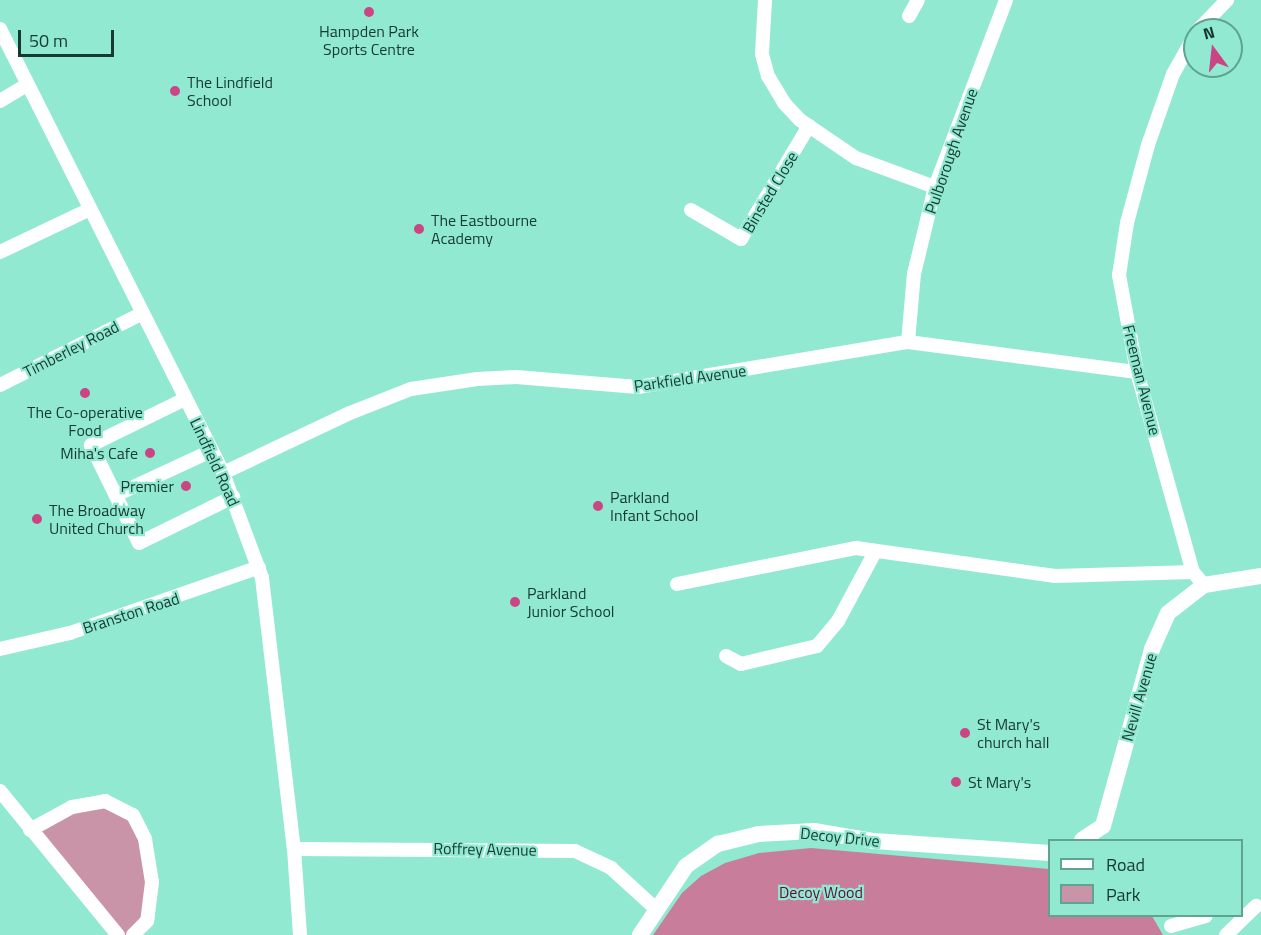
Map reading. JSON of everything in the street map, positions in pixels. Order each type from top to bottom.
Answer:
[{"type":"street","points":[[765,0],[762,54],[768,76],[784,103],[809,126],[856,158],[935,187]]},
{"type":"street","points":[[909,16],[918,0]]},
{"type":"street","name":"Pulborough Avenue","points":[[908,342],[914,274],[935,187],[1006,0]]},
{"type":"street","points":[[1210,18],[1227,0]]},
{"type":"street","name":"Lindfield Road","points":[[0,29],[223,474],[259,567],[270,622],[294,849],[300,935]]},
{"type":"street","name":"Freeman Avenue","points":[[1183,56],[1173,74],[1127,223],[1119,275],[1137,372],[1193,572],[1204,585]]},
{"type":"street","points":[[0,101],[27,85]]},
{"type":"street","name":"Binsted Close","points":[[691,210],[741,239],[809,126]]},
{"type":"street","points":[[0,252],[90,209]]},
{"type":"street","name":"Timberley Road","points":[[0,385],[143,313]]},
{"type":"street","name":"Parkfield Avenue","points":[[223,474],[350,413],[411,389],[516,377],[638,387],[908,342],[1137,372]]},
{"type":"street","points":[[185,399],[91,445],[139,543],[233,497]]},
{"type":"street","points":[[116,495],[211,450]]},
{"type":"street","points":[[677,584],[856,548],[1055,576],[1193,572]]},
{"type":"street","points":[[726,656],[741,664],[817,646],[837,621],[875,552]]},
{"type":"street","name":"Branston Road","points":[[0,650],[81,629],[259,567]]},
{"type":"street","points":[[1204,585],[1261,576]]},
{"type":"street","name":"Nevill Avenue","points":[[1084,839],[1104,826],[1152,649],[1168,613],[1204,585]]},
{"type":"street","points":[[0,791],[118,935]]},
{"type":"street","points":[[30,830],[72,807],[105,801],[133,815],[145,839],[152,882],[147,921],[134,935]]},
{"type":"street","name":"Decoy Drive","points":[[640,935],[686,866],[718,844],[759,834],[814,831],[880,842],[1048,853]]},
{"type":"street","name":"Roffrey Avenue","points":[[294,849],[575,851],[611,868],[656,909]]},
{"type":"street","points":[[1243,909],[1258,906]]},
{"type":"street","points":[[1226,935],[1258,906]]},
{"type":"street","points":[[1171,926],[1200,917]]},
{"type":"green space","points":[[105,801],[133,815],[145,839],[147,921],[133,935],[118,935],[30,830]]},
{"type":"green space","name":"Decoy Wood","points":[[811,848],[1048,869],[1048,917],[1153,917],[1163,935],[653,935],[682,893],[701,876],[725,863],[759,853]]},
{"type":"place","name":"Hampden Park Sports Centre","points":[[369,12]]},
{"type":"place","name":"The Lindfield School","points":[[175,91]]},
{"type":"place","name":"The Eastbourne Academy","points":[[419,229]]},
{"type":"place","name":"The Co-operative Food","points":[[85,393]]},
{"type":"place","name":"Miha's Cafe","points":[[150,453]]},
{"type":"place","name":"Premier","points":[[186,486]]},
{"type":"place","name":"Parkland Infant School","points":[[598,506]]},
{"type":"place","name":"The Broadway United Church","points":[[37,519]]},
{"type":"place","name":"Parkland Junior School","points":[[515,602]]},
{"type":"place","name":"St Mary's church hall","points":[[965,733]]},
{"type":"place","name":"St Mary's","points":[[956,782]]}]
